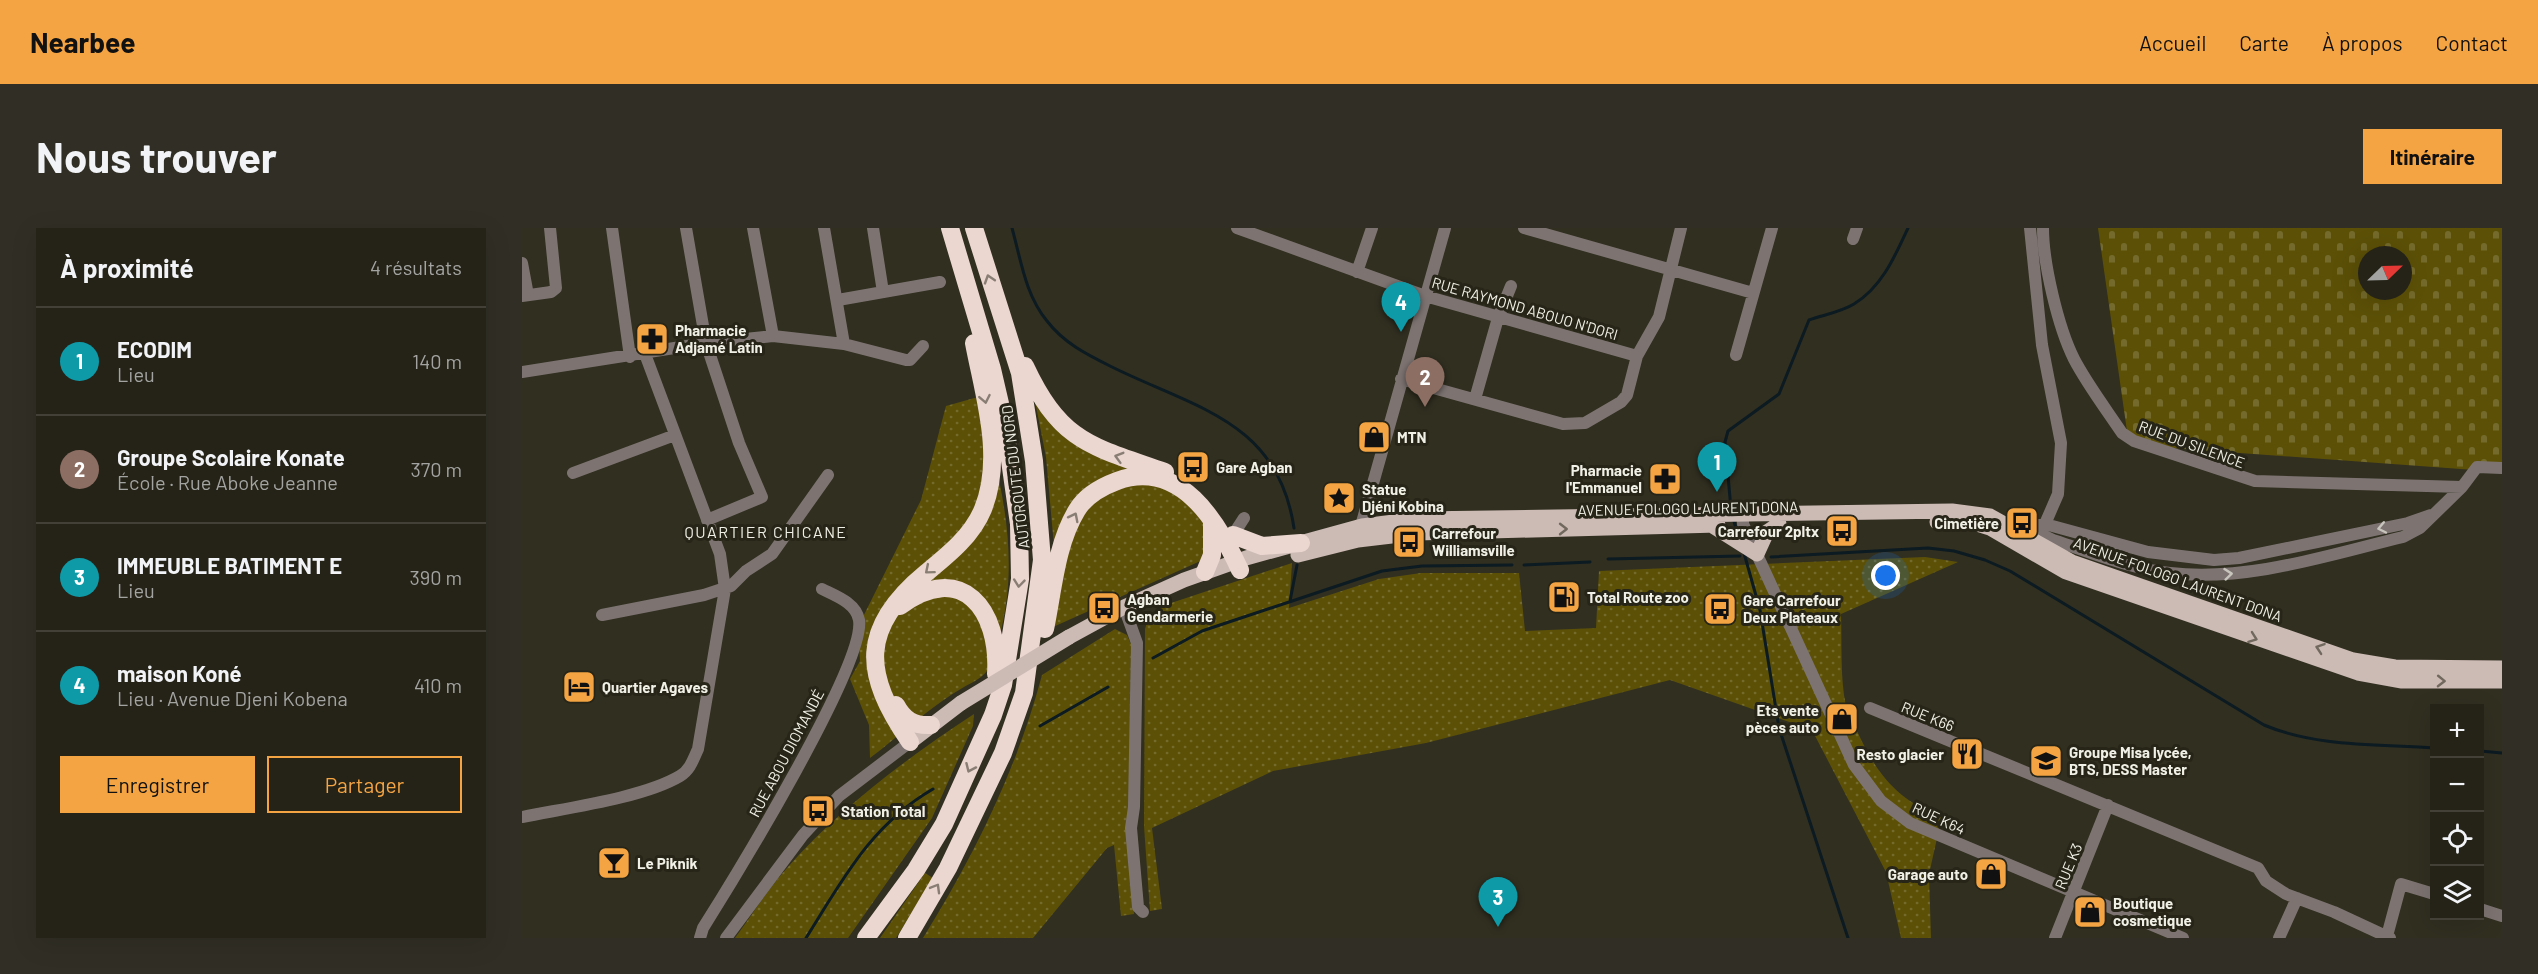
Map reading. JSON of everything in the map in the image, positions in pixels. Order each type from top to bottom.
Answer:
[{"type":"highway","name":"AUTOROUTE DU NORD","points":[[866,938],[916,870],[944,824],[993,714],[1004,685],[1020,579],[1019,524],[1005,424],[992,369],[950,228]]},
{"type":"highway","name":"AUTOROUTE DU NORD","points":[[907,938],[948,868],[1000,759],[1024,693],[1042,560],[1034,461],[1020,373],[974,228]]},
{"type":"highway","points":[[915,738],[883,697],[876,665],[876,648],[883,618],[909,587],[967,536],[983,511],[991,484],[990,426],[972,334],[970,300]]},
{"type":"highway","points":[[1006,330],[1040,397],[1063,427],[1091,446],[1181,478],[1197,490],[1233,535],[1243,564]]},
{"type":"highway","points":[[1024,693],[1036,671],[1066,533],[1078,508],[1088,497],[1124,478],[1155,477],[1172,482],[1199,502],[1243,564]]},
{"type":"highway","points":[[1205,572],[1212,555],[1212,521]]},
{"type":"highway","points":[[1233,535],[1262,546],[1301,543]]},
{"type":"highway","points":[[900,720],[886,674],[884,653],[889,622],[898,608],[912,597],[941,590],[952,590],[973,598],[982,606],[990,621],[997,660],[993,714]]},
{"type":"highway","points":[[900,720],[916,725],[915,738]]},
{"type":"main road","name":"AVENUE FOLOGO LAURENT DONA","points":[[1125,611],[1205,572],[1418,519],[1743,519],[1952,511],[1990,516],[2066,572],[2358,673],[2402,681],[2502,681]]},
{"type":"main road","name":"AVENUE FOLOGO LAURENT DONA","points":[[915,738],[961,703],[1069,637],[1110,616],[1301,543],[1360,533],[1711,525],[1743,519],[1779,524],[1952,521],[2008,530],[2072,562],[2354,660],[2395,667],[2502,668]]},
{"type":"main road","points":[[1711,525],[1757,554],[1767,532],[1779,524]]},
{"type":"street","points":[[522,263],[525,295],[550,292],[556,288],[550,228]]},
{"type":"street","points":[[612,228],[630,357]]},
{"type":"street","points":[[686,228],[706,343],[739,443],[762,498],[707,520]]},
{"type":"street","points":[[753,228],[773,336]]},
{"type":"street","points":[[824,228],[844,344]]},
{"type":"street","points":[[873,228],[884,292]]},
{"type":"street","name":"RUE RAYMOND ABOUO N'DORI","points":[[1240,228],[1425,296],[1637,356]]},
{"type":"street","points":[[1357,272],[1372,228]]},
{"type":"street","points":[[1360,533],[1401,379],[1445,228]]},
{"type":"street","points":[[1524,228],[1671,272],[1753,293]]},
{"type":"street","points":[[1401,379],[1563,424],[1586,423],[1621,402],[1627,395],[1637,356],[1659,317],[1681,228]]},
{"type":"street","points":[[1736,355],[1772,228]]},
{"type":"street","points":[[2030,228],[2042,345],[2061,443],[2058,494],[2045,524]]},
{"type":"street","name":"RUE DU SILENCE","points":[[2043,228],[2043,248],[2051,288],[2073,358],[2122,433],[2130,439],[2255,481],[2462,487]]},
{"type":"street","points":[[838,300],[940,282]]},
{"type":"street","points":[[1475,399],[1498,318],[1511,286]]},
{"type":"street","points":[[522,372],[630,357],[706,343],[773,336],[844,344],[906,360],[910,360],[922,346]]},
{"type":"street","points":[[523,813],[606,800],[661,784],[681,775],[691,765],[698,750],[725,589],[720,554],[645,354]]},
{"type":"street","points":[[573,473],[675,435]]},
{"type":"street","points":[[2027,528],[2055,541],[2147,569],[2169,573],[2216,575],[2293,563],[2403,537],[2420,528],[2438,512],[2477,467],[2502,468]]},
{"type":"street","points":[[602,615],[725,589],[746,571],[772,554],[828,475]]},
{"type":"street","points":[[2008,530],[2045,524],[2148,552],[2214,560],[2239,558],[2399,525],[2438,512]]},
{"type":"street","points":[[1233,535],[1244,518]]},
{"type":"street","name":"RUE K64","points":[[1743,519],[1854,765],[1881,801],[1910,823],[2183,938]]},
{"type":"street","name":"RUE ABOU DIOMANDÉ","points":[[700,938],[703,928],[751,850],[852,656],[859,622],[856,612],[849,604],[822,589]]},
{"type":"street","points":[[1125,611],[1137,643],[1134,807],[1143,912],[1138,907],[1133,864],[1131,828],[1134,807]]},
{"type":"street","name":"RUE K66","points":[[1870,708],[2258,868],[2266,881],[2297,898],[2388,937]]},
{"type":"street","name":"AVENUE FOLOGO LAURENT DONA","points":[[726,938],[802,835],[839,796],[915,738]]},
{"type":"street","name":"RUE K3","points":[[2055,938],[2108,805]]},
{"type":"street","points":[[2388,937],[2402,884],[2430,893]]},
{"type":"street","points":[[2279,938],[2297,898]]},
{"type":"street","points":[[2484,910],[2502,916]]},
{"type":"green space","points":[[2098,228],[2502,228],[2502,472],[2129,445]]},
{"type":"green space","points":[[978,397],[1000,486],[1008,547],[1009,577],[1006,607],[994,657],[989,668],[981,677],[939,703],[870,758],[869,725],[850,679],[860,661],[858,627],[921,500],[946,406]]},
{"type":"green space","points":[[1035,401],[1133,468],[1093,485],[1054,546],[1046,457]]},
{"type":"green space","points":[[1136,483],[1170,488],[1205,520],[1205,559],[1053,627],[1062,572],[1072,534],[1080,518],[1091,503],[1105,492]]},
{"type":"green space","points":[[1925,557],[1958,562],[1841,614],[1844,695],[1847,709],[1864,746],[1881,773],[1901,794],[1926,810],[1942,816],[1929,874],[1931,938],[1901,938],[1886,872],[1812,730],[1670,680],[1426,743],[1273,771],[1152,828],[1162,909],[1150,911],[1144,826],[1145,629],[1148,619],[1162,606],[1292,563],[1289,608],[1379,579],[1421,573],[1519,573],[1525,631],[1596,628],[1599,571]]},
{"type":"green space","points":[[1115,629],[1127,635],[1131,644],[1129,865],[1134,914],[1121,916],[1114,845],[1107,848],[1033,938],[923,938],[960,876],[1007,778],[1042,675]]},
{"type":"green space","points":[[974,714],[973,726],[932,818],[848,938],[735,938],[780,876],[829,825],[899,766]]},
{"type":"green space","points":[[925,873],[933,878],[896,938],[880,938]]},
{"type":"waterway","points":[[1012,228],[1029,288],[1040,311],[1054,329],[1084,352],[1201,407],[1228,422],[1251,440],[1270,463],[1285,492],[1294,528]]},
{"type":"waterway","points":[[1731,509],[1725,442],[1728,431],[1779,394],[1809,320],[1849,307],[1864,297],[1887,270],[1908,228]]},
{"type":"waterway","points":[[1733,518],[1738,535]]},
{"type":"waterway","points":[[1771,557],[1928,548],[1954,551],[1985,560],[2010,571],[2264,725],[2326,741],[2430,748]]},
{"type":"waterway","points":[[1744,553],[1760,610],[1779,728],[1848,938]]},
{"type":"waterway","points":[[1608,559],[1740,556]]},
{"type":"waterway","points":[[1524,565],[1590,562]]},
{"type":"waterway","points":[[1290,601],[1297,565]]},
{"type":"waterway","points":[[1153,658],[1202,631],[1382,571],[1422,566],[1512,565]]},
{"type":"waterway","points":[[1040,726],[1108,687]]},
{"type":"waterway","points":[[2484,751],[2502,753]]},
{"type":"waterway","points":[[806,938],[846,874],[875,836],[911,803],[933,789]]},
{"type":"place","name":"maison Koné","points":[[1401,332]]},
{"type":"place","name":"Pharmacie Adjamé Latin","points":[[652,339]]},
{"type":"place","name":"Groupe Scolaire Konate","points":[[1425,407]]},
{"type":"place","name":"MTN","points":[[1374,437]]},
{"type":"place","name":"Gare Agban","points":[[1193,467]]},
{"type":"place","name":"Pharmacie l'Emmanuel","points":[[1665,479]]},
{"type":"place","name":"ECODIM","points":[[1717,492]]},
{"type":"place","name":"Statue Djéni Kobina","points":[[1339,498]]},
{"type":"place","name":"Cimetière","points":[[2022,523]]},
{"type":"place","name":"Carrefour 2pltx","points":[[1842,531]]},
{"type":"place","name":"Carrefour Williamsville","points":[[1409,542]]},
{"type":"place","name":"Total Route zoo","points":[[1564,597]]},
{"type":"place","name":"Agban Gendarmerie","points":[[1104,608]]},
{"type":"place","name":"Gare Carrefour Deux Plateaux","points":[[1720,609]]},
{"type":"place","name":"Quartier Agaves","points":[[579,687]]},
{"type":"place","name":"Ets vente pèces auto","points":[[1842,719]]},
{"type":"place","name":"Resto glacier","points":[[1967,754]]},
{"type":"place","name":"Groupe Misa lycée, BTS, DESS Master","points":[[2046,761]]},
{"type":"place","name":"Station Total","points":[[818,811]]},
{"type":"place","name":"Le Piknik","points":[[614,863]]},
{"type":"place","name":"Garage auto","points":[[1991,874]]},
{"type":"place","name":"Boutique cosmetique","points":[[2090,912]]},
{"type":"place","name":"IMMEUBLE BATIMENT E","points":[[1498,927]]},
{"type":"district","name":"QUARTIER CHICANE","points":[[766,531]]}]
